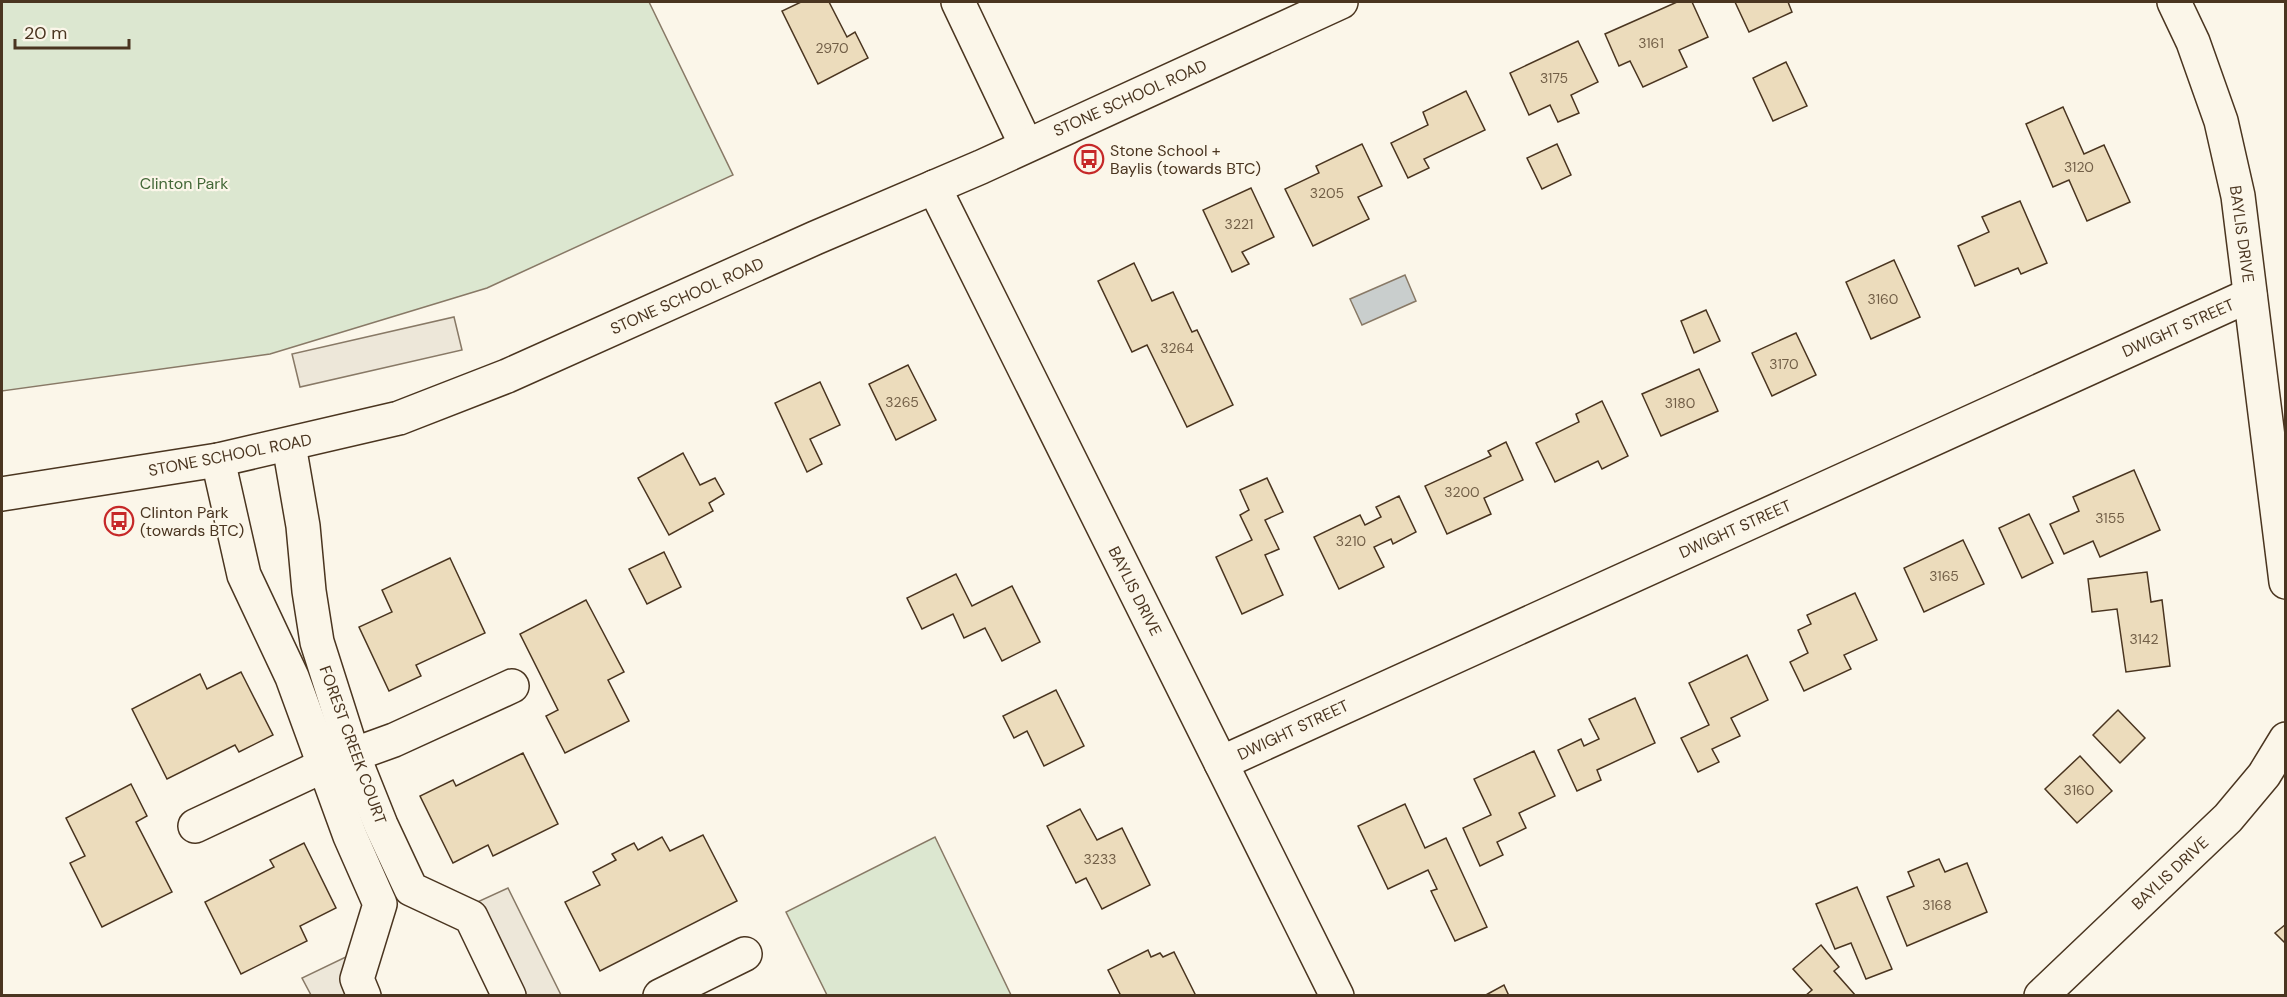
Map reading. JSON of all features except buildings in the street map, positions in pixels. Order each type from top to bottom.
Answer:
[{"type":"street","points":[[958,2],[1026,145]]},
{"type":"street","name":"STONE SCHOOL ROAD","points":[[2,494],[35,487],[137,474],[218,459],[399,418],[507,376],[934,187],[1341,2]]},
{"type":"street","name":"BAYLIS DRIVE","points":[[2174,2],[2193,42],[2221,121],[2238,196],[2286,582]]},
{"type":"street","name":"BAYLIS DRIVE","points":[[934,187],[1337,996]]},
{"type":"street","name":"DWIGHT STREET","points":[[1221,763],[2250,295]]},
{"type":"street","name":"FOREST CREEK COURT","points":[[289,444],[303,525],[309,591],[350,836],[380,904]]},
{"type":"street","name":"FOREST CREEK COURT","points":[[218,459],[244,574],[292,677],[339,760],[381,825],[411,889]]},
{"type":"street","points":[[195,826],[339,760],[394,740],[512,686]]},
{"type":"street","name":"BAYLIS DRIVE","points":[[2041,996],[2228,818],[2264,775],[2286,740]]},
{"type":"street","points":[[364,996],[357,980],[380,904],[411,889],[471,917],[509,996]]},
{"type":"street","points":[[660,996],[745,954]]},
{"type":"green space","name":"Clinton Park","points":[[2,2],[649,2],[733,175],[487,288],[270,354],[2,391]]},
{"type":"green space","points":[[935,837],[1011,995],[827,995],[786,912]]},
{"type":"shaded area","points":[[1405,275],[1416,301],[1362,325],[1350,299]]},
{"type":"shaded area","points":[[454,317],[462,350],[300,387],[292,354]]},
{"type":"shaded area","points":[[508,888],[561,995],[504,995],[462,909]]},
{"type":"shaded area","points":[[352,954],[372,995],[311,995],[302,978]]},
{"type":"place","name":"Stone School + Baylis (towards BTC)","points":[[1089,159]]},
{"type":"place","name":"Clinton Park (towards BTC)","points":[[119,521]]}]
